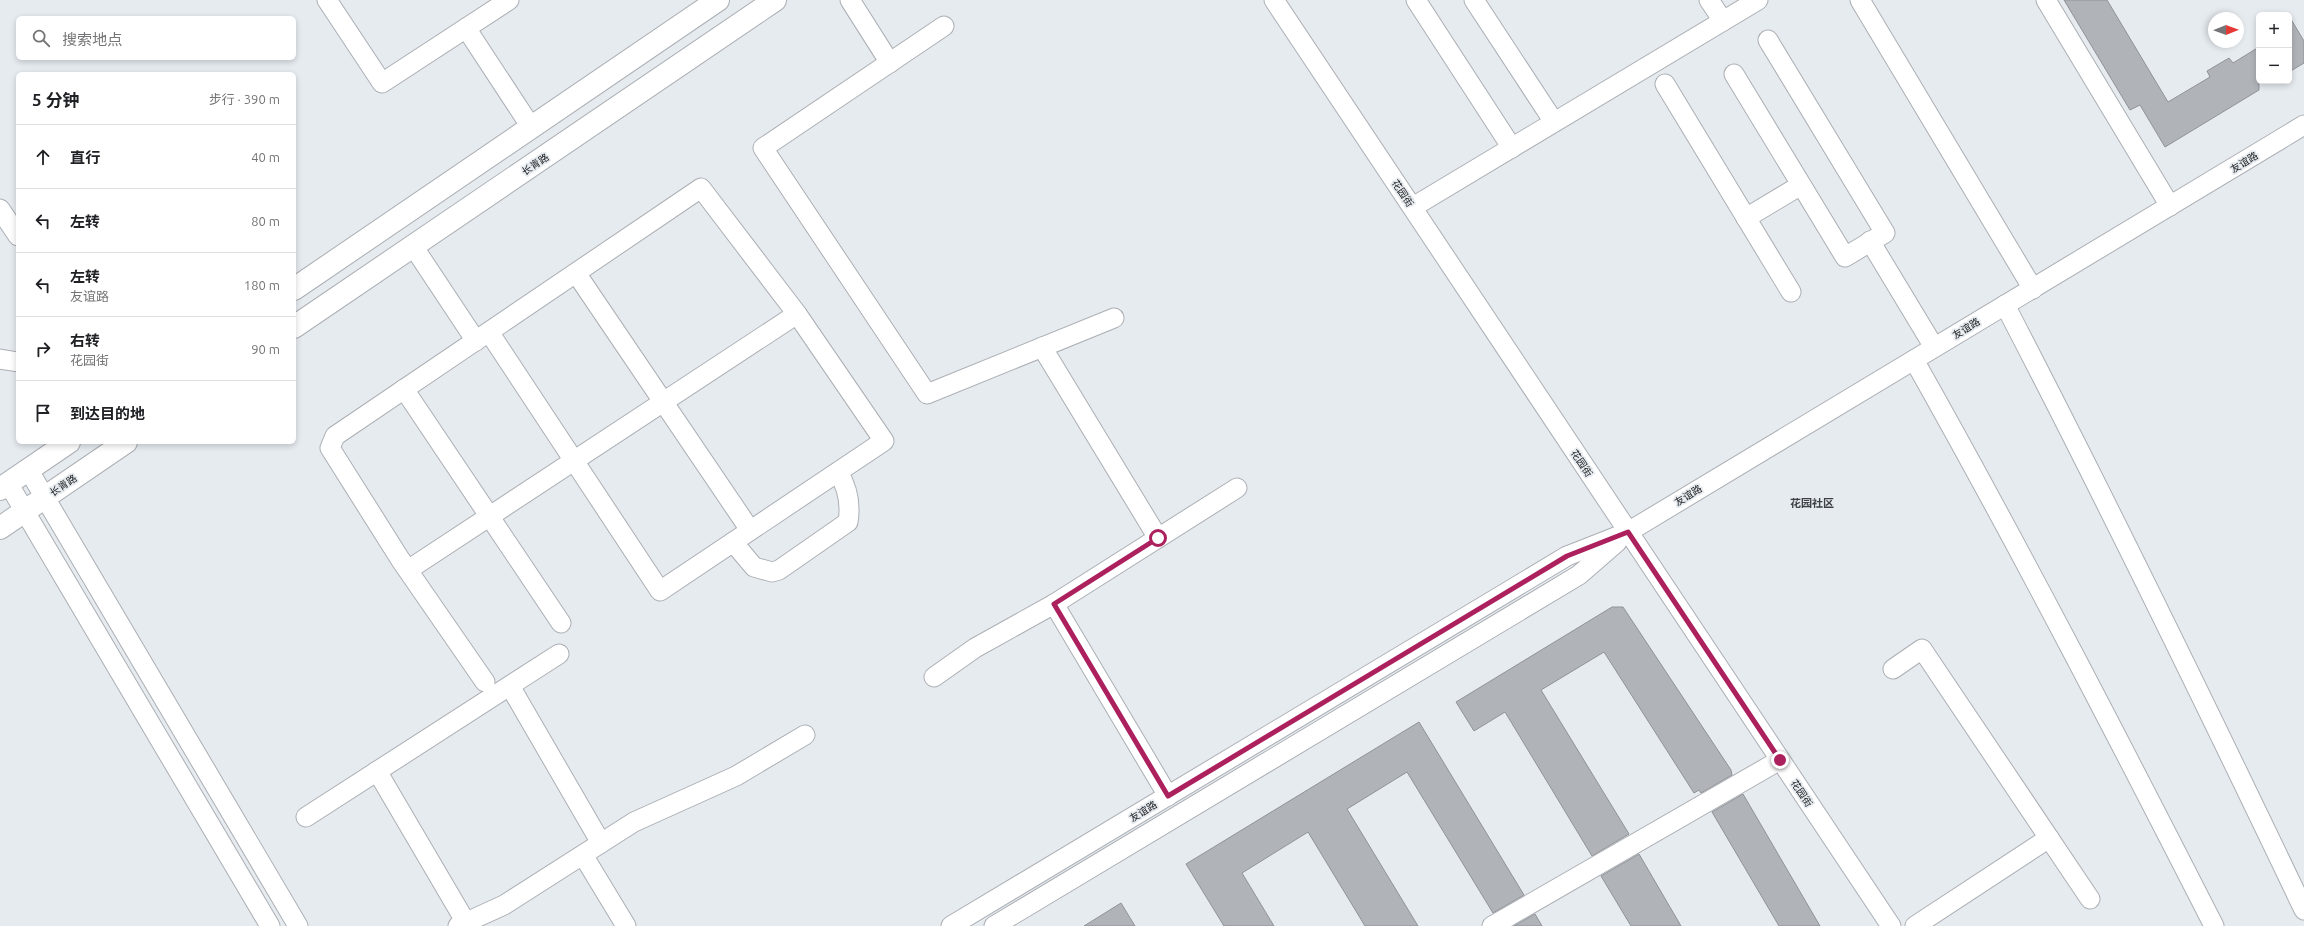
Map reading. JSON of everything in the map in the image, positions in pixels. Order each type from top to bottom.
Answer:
[{"type":"main road","points":[[296,288],[718,0]]},
{"type":"main road","name":"长青路","points":[[296,326],[775,0]]},
{"type":"main road","points":[[4,486],[66,444]]},
{"type":"main road","name":"长青路","points":[[0,528],[123,444]]},
{"type":"street","points":[[327,0],[382,83],[509,0]]},
{"type":"street","points":[[850,0],[890,63]]},
{"type":"street","name":"花园街","points":[[1274,0],[1891,926]]},
{"type":"street","points":[[1416,0],[1512,148]]},
{"type":"street","points":[[1474,0],[1554,122]]},
{"type":"street","points":[[1709,0],[1723,21]]},
{"type":"street","points":[[1413,207],[1758,0]]},
{"type":"street","points":[[1860,0],[2033,288]]},
{"type":"street","points":[[2046,0],[2170,206]]},
{"type":"street","points":[[944,26],[764,148],[927,394],[1114,318]]},
{"type":"street","points":[[466,28],[530,128]]},
{"type":"street","points":[[1734,74],[1845,257],[1885,233],[1768,40]]},
{"type":"street","points":[[1665,84],[1791,292]]},
{"type":"street","name":"友谊路","points":[[952,926],[1567,556],[1628,532],[2304,125]]},
{"type":"street","points":[[1746,218],[1801,185]]},
{"type":"street","points":[[413,246],[483,336],[574,461],[660,591],[884,441],[798,314],[701,188],[576,273],[483,336],[404,389],[335,436],[330,448],[408,570],[485,682]]},
{"type":"street","points":[[0,209],[16,233]]},
{"type":"street","points":[[1870,241],[1934,348]]},
{"type":"street","points":[[576,273],[750,530]]},
{"type":"street","points":[[2005,305],[2064,418],[2215,724],[2304,910]]},
{"type":"street","points":[[408,570],[798,314]]},
{"type":"street","points":[[1042,348],[1158,538]]},
{"type":"street","points":[[0,358],[16,362]]},
{"type":"street","points":[[1914,360],[2002,517],[2214,926]]},
{"type":"street","points":[[404,389],[561,623]]},
{"type":"street","points":[[28,469],[298,926]]},
{"type":"street","points":[[733,542],[754,567],[765,572],[779,570],[848,522],[849,498],[843,480],[838,472]]},
{"type":"street","points":[[4,486],[24,511],[270,926]]},
{"type":"street","points":[[934,677],[975,648],[1054,604],[1237,488]]},
{"type":"street","name":"友谊路","points":[[994,926],[1579,575],[1628,532]]},
{"type":"street","points":[[1054,604],[1168,796]]},
{"type":"street","points":[[1893,669],[1922,649],[2090,899]]},
{"type":"street","points":[[306,817],[559,654]]},
{"type":"street","points":[[510,686],[601,843]]},
{"type":"street","points":[[377,771],[464,925],[504,905],[634,822],[736,776],[805,735]]},
{"type":"street","points":[[1492,926],[1780,760]]},
{"type":"street","points":[[1915,926],[2049,838]]},
{"type":"street","points":[[583,855],[626,926]]},
{"type":"building","points":[[2064,0],[2107,0],[2168,102],[2210,77],[2207,71],[2229,58],[2233,63],[2256,49],[2256,84],[2259,84],[2259,90],[2165,147],[2140,105],[2130,110]]},
{"type":"building","points":[[2292,21],[2304,41],[2304,63],[2292,70]]},
{"type":"building","points":[[1612,607],[1623,607],[1731,770],[1732,775],[1701,793],[1699,790],[1694,793],[1604,652],[1541,690],[1629,834],[1592,856],[1505,712],[1474,731],[1456,702]]},
{"type":"building","points":[[1419,722],[1524,895],[1493,913],[1407,772],[1347,809],[1418,926],[1365,926],[1308,832],[1242,873],[1274,926],[1224,926],[1186,864]]},
{"type":"building","points":[[1743,794],[1820,926],[1779,926],[1712,812]]},
{"type":"building","points":[[1639,854],[1681,926],[1631,926],[1601,876]]},
{"type":"building","points":[[1121,903],[1135,926],[1084,926]]},
{"type":"building","points":[[1535,914],[1542,926],[1514,926]]},
{"type":"district","name":"花园社区","points":[[1812,503]]},
{"type":"route","points":[[1158,538],[1054,604],[1168,796],[1567,556],[1628,532],[1780,760]]}]
